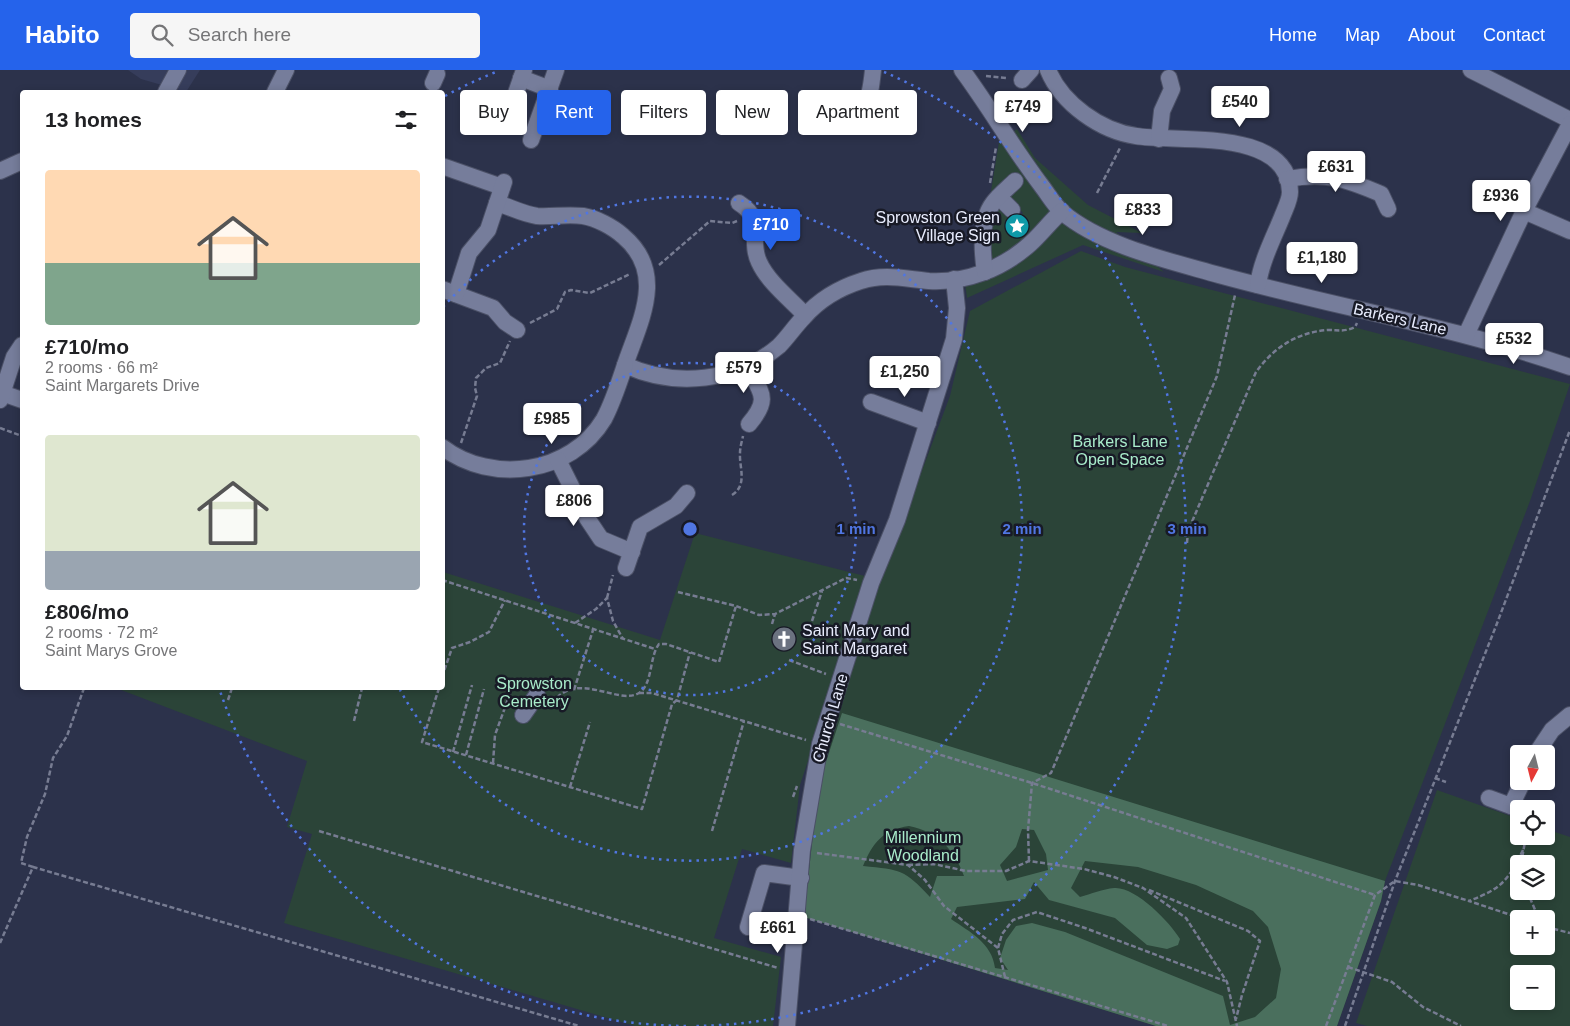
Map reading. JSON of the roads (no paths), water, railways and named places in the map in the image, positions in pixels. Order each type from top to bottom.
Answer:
[{"type":"street","points":[[167,90],[178,70]]},
{"type":"street","points":[[276,90],[286,70]]},
{"type":"street","points":[[532,140],[556,70]]},
{"type":"street","points":[[870,90],[873,70]]},
{"type":"street","points":[[625,365],[655,374],[704,379],[725,375],[747,366],[780,345],[805,315],[824,298],[862,280],[884,277],[929,281],[954,279],[985,272],[1020,252],[1062,212],[1005,134],[980,92],[962,70]]},
{"type":"street","points":[[1048,70],[1052,79],[1066,98],[1099,123],[1129,139],[1228,141],[1270,156],[1282,167],[1290,192],[1264,262],[1258,285]]},
{"type":"street","points":[[1471,70],[1570,120]]},
{"type":"street","points":[[517,90],[522,74],[550,89]]},
{"type":"street","points":[[1159,139],[1162,111],[1172,89],[1169,78]]},
{"type":"street","points":[[1466,334],[1524,211],[1570,124]]},
{"type":"street","points":[[0,171],[20,162]]},
{"type":"street","points":[[445,167],[503,184],[488,230],[469,253],[449,291],[493,308],[516,330]]},
{"type":"street","points":[[1287,179],[1326,175],[1344,179],[1381,194],[1388,209]]},
{"type":"street","points":[[985,272],[981,247],[995,201],[1015,181]]},
{"type":"street","points":[[995,201],[1012,210]]},
{"type":"street","points":[[448,451],[476,466],[496,469],[521,469],[558,460],[570,453],[588,438],[603,420],[625,365],[646,299],[648,282],[646,269],[634,245],[619,232],[601,222],[584,216],[534,215],[497,203]]},
{"type":"street","points":[[738,203],[752,214],[756,231],[755,250],[758,261],[805,315]]},
{"type":"street","points":[[1524,211],[1570,231]]},
{"type":"street","name":"Barkers Lane","points":[[1062,212],[1081,224],[1135,250],[1238,280],[1466,334],[1570,367]]},
{"type":"street","name":"Church Lane","points":[[787,1026],[802,850],[820,744],[871,583],[897,520],[954,339],[957,308],[954,279]]},
{"type":"street","points":[[20,348],[14,356],[1,397],[20,400]]},
{"type":"street","points":[[747,366],[762,394],[763,403],[761,410],[749,424]]},
{"type":"street","points":[[871,402],[928,423]]},
{"type":"street","points":[[558,460],[587,518],[601,539],[632,552]]},
{"type":"street","points":[[626,568],[640,527],[676,506],[687,493]]},
{"type":"street","points":[[523,715],[544,699]]},
{"type":"street","points":[[1542,745],[1552,730],[1570,715]]},
{"type":"street","points":[[1489,798],[1510,806]]},
{"type":"street","points":[[748,928],[764,873],[801,878]]},
{"type":"place","name":"Sprowston Green Village Sign","points":[[1017,226]]},
{"type":"place","name":"Saint Mary and Saint Margaret","points":[[784,639]]},
{"type":"park label","name":"Barkers Lane Open Space","points":[[1120,450]]},
{"type":"park label","name":"Sprowston Cemetery","points":[[534,692]]},
{"type":"park label","name":"Millennium Woodland","points":[[923,846]]}]
